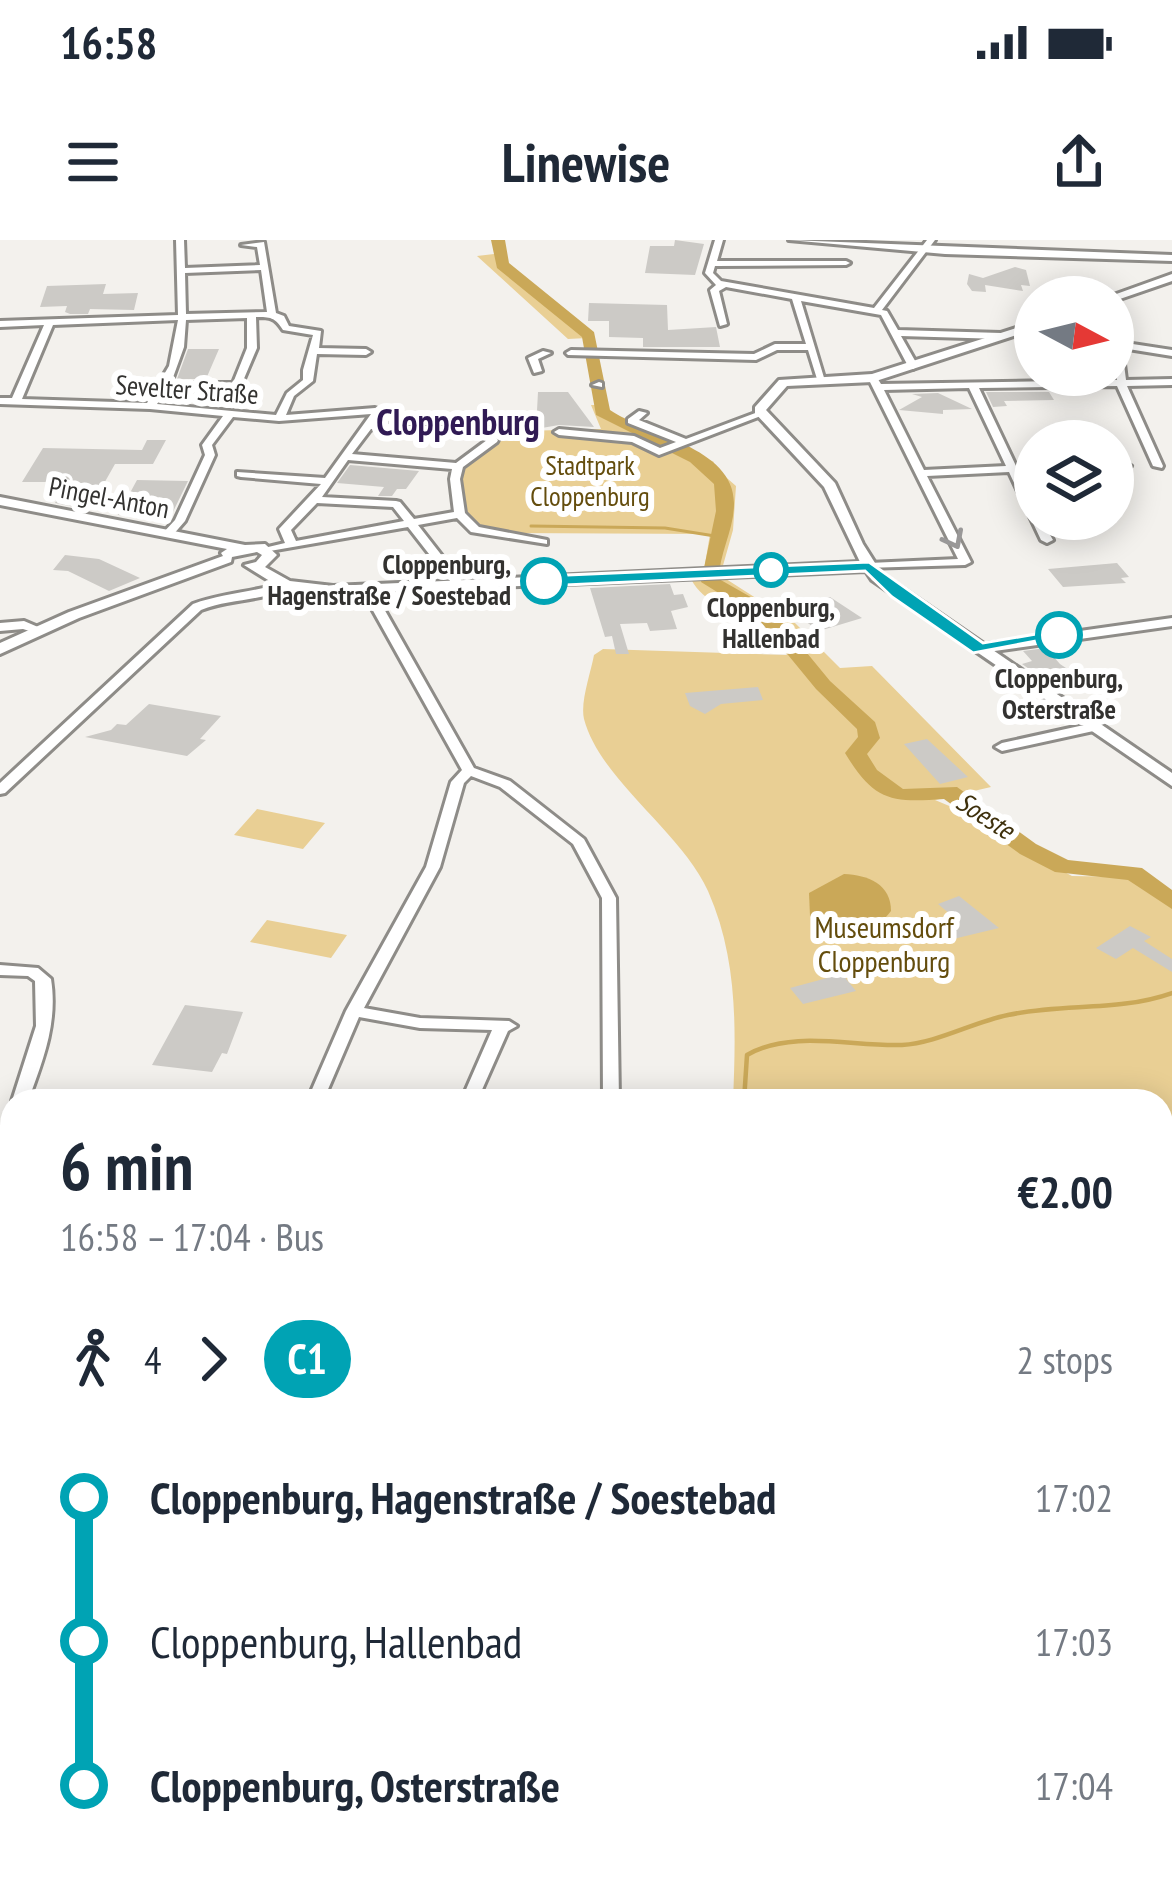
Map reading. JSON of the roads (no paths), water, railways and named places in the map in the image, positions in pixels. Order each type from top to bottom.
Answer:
[{"type":"street","points":[[150,406],[180,348],[184,316],[180,240]]},
{"type":"street","points":[[719,240],[711,264],[712,279],[723,285],[877,310],[887,315],[907,363],[913,366]]},
{"type":"street","points":[[794,240],[1170,258]]},
{"type":"street","points":[[245,245],[261,244],[272,314]]},
{"type":"street","points":[[877,310],[928,245]]},
{"type":"street","points":[[711,264],[846,263]]},
{"type":"street","points":[[181,271],[262,267]]},
{"type":"street","points":[[1134,291],[1172,277]]},
{"type":"street","points":[[723,285],[714,290],[723,325]]},
{"type":"street","points":[[796,298],[822,379]]},
{"type":"street","points":[[0,324],[272,314],[286,328],[316,332],[308,381],[290,395],[279,418]]},
{"type":"street","points":[[164,386],[235,387],[252,346],[250,315]]},
{"type":"street","points":[[16,401],[50,322]]},
{"type":"street","points":[[877,382],[1014,332]]},
{"type":"street","points":[[897,333],[1014,335]]},
{"type":"street","points":[[577,353],[756,357],[775,347],[812,347]]},
{"type":"street","points":[[1134,347],[1172,353]]},
{"type":"street","points":[[316,351],[366,352]]},
{"type":"street","points":[[538,371],[532,358],[546,353]]},
{"type":"street","points":[[1014,385],[822,379],[783,383],[761,404],[761,415],[830,486],[869,566],[898,593],[1172,781]]},
{"type":"street","points":[[0,790],[197,607],[212,600],[265,594],[281,583],[321,590],[372,589],[965,562],[877,382]]},
{"type":"street","points":[[1134,382],[1172,382]]},
{"type":"street","points":[[973,386],[1014,473]]},
{"type":"street","points":[[1127,396],[1158,466]]},
{"type":"street","name":"Sevelter Straße","points":[[0,401],[150,406],[279,418],[371,410],[377,412],[369,426]]},
{"type":"street","points":[[642,413],[632,421],[672,446]]},
{"type":"street","points":[[168,534],[189,504],[210,455],[207,445],[229,415]]},
{"type":"street","points":[[560,432],[672,446],[761,415]]},
{"type":"street","points":[[291,544],[285,530],[314,500],[369,426],[486,434],[493,440],[458,466],[460,514],[475,530],[543,542]]},
{"type":"street","points":[[1152,449],[1172,449]]},
{"type":"street","points":[[346,457],[458,466]]},
{"type":"street","points":[[920,473],[1012,469]]},
{"type":"street","points":[[241,474],[328,481]]},
{"type":"street","points":[[314,500],[396,505],[458,584]]},
{"type":"street","name":"Pingel-Anton","points":[[0,501],[210,542],[244,557],[281,583]]},
{"type":"street","points":[[0,649],[39,630],[244,557],[460,514]]},
{"type":"street","points":[[372,589],[377,607],[470,771],[505,784],[579,842],[610,898],[611,1089]]},
{"type":"street","points":[[980,649],[1172,622]]},
{"type":"street","points":[[0,627],[24,625],[39,630]]},
{"type":"street","points":[[1002,747],[1093,728]]},
{"type":"street","points":[[320,1089],[354,1011],[433,867],[458,782],[470,771]]},
{"type":"street","points":[[0,970],[32,971],[43,979],[45,1030],[24,1089]]},
{"type":"street","points":[[354,1011],[420,1023],[505,1027],[475,1089]]},
{"type":"waterway","name":"Soeste","points":[[498,240],[502,265],[589,335],[602,412],[696,458],[722,484],[725,511],[710,582],[763,612],[823,685],[867,727],[869,738],[856,753],[869,774],[898,796],[949,792],[1028,849],[1063,867],[1134,873],[1172,902]]},
{"type":"waterway","points":[[531,526],[665,528],[721,537]]},
{"type":"waterway","points":[[745,1089],[747,1055],[765,1047],[803,1041],[902,1045],[1008,1015],[1131,1003],[1172,993]]},
{"type":"place","name":"Cloppenburg, Hallenbad","points":[[771,570]]},
{"type":"place","name":"Cloppenburg, Hagenstraße / Soestebad","points":[[544,581]]},
{"type":"place","name":"Cloppenburg, Osterstraße","points":[[1059,635]]},
{"type":"district","name":"Cloppenburg","points":[[458,422]]},
{"type":"park label","name":"Stadtpark Cloppenburg","points":[[590,482]]},
{"type":"park label","name":"Museumsdorf Cloppenburg","points":[[884,945]]}]
